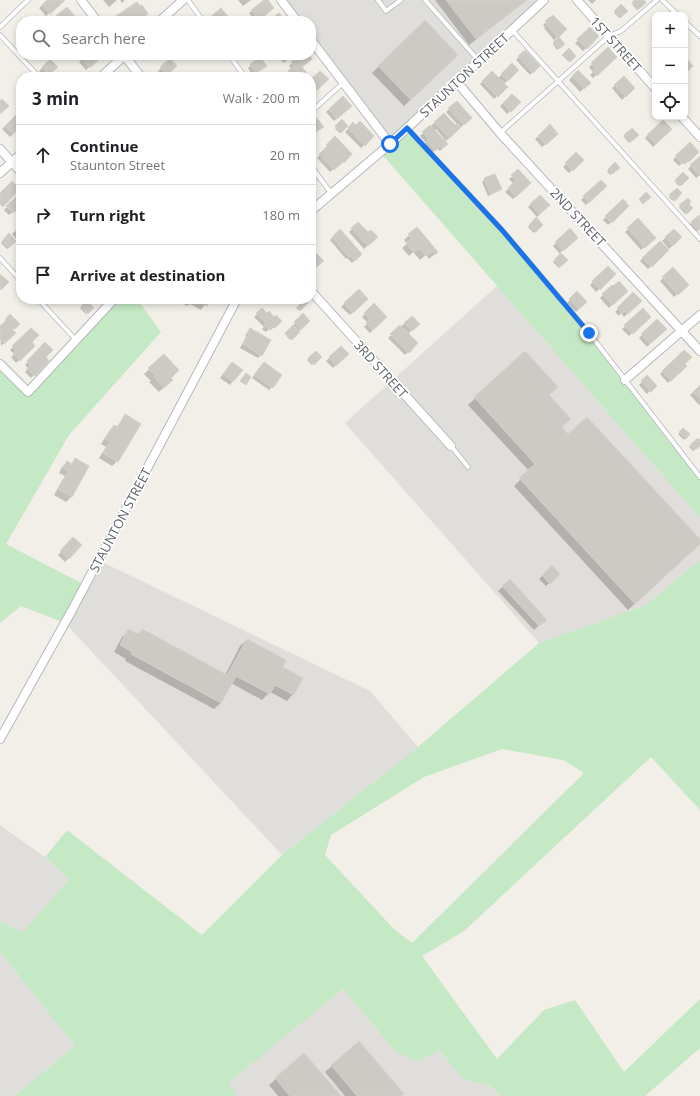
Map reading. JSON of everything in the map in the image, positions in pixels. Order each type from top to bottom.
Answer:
[{"type":"street","points":[[81,0],[93,16]]},
{"type":"street","points":[[165,16],[183,0]]},
{"type":"street","points":[[281,0],[293,16]]},
{"type":"street","name":"STAUNTON STREET","points":[[316,208],[390,144],[544,0]]},
{"type":"street","name":"1ST STREET","points":[[577,0],[652,85]]},
{"type":"street","points":[[316,47],[390,144]]},
{"type":"street","points":[[106,72],[119,60]]},
{"type":"street","points":[[128,60],[137,72]]},
{"type":"street","name":"2ND STREET","points":[[457,82],[500,132],[700,351]]},
{"type":"street","points":[[685,120],[700,137]]},
{"type":"street","points":[[0,149],[16,166]]},
{"type":"street","points":[[0,173],[16,158]]},
{"type":"street","name":"3RD STREET","points":[[316,297],[451,446]]},
{"type":"street","points":[[0,364],[28,392],[109,304]]},
{"type":"street","name":"STAUNTON STREET","points":[[0,739],[72,612],[234,304]]},
{"type":"street","points":[[625,380],[700,315]]},
{"type":"lane","points":[[0,27],[28,0]]},
{"type":"lane","points":[[188,0],[199,16]]},
{"type":"lane","points":[[378,0],[386,11],[401,0]]},
{"type":"lane","points":[[424,0],[479,61]]},
{"type":"lane","points":[[500,132],[609,36],[621,31],[657,0]]},
{"type":"lane","points":[[662,0],[675,12]]},
{"type":"lane","points":[[688,25],[700,36]]},
{"type":"lane","points":[[512,30],[700,239]]},
{"type":"lane","points":[[0,35],[16,52]]},
{"type":"lane","points":[[23,60],[34,72]]},
{"type":"lane","points":[[233,60],[241,72]]},
{"type":"lane","points":[[316,107],[343,83]]},
{"type":"lane","points":[[407,128],[502,230],[589,333],[700,477]]},
{"type":"lane","points":[[316,173],[332,194]]},
{"type":"lane","points":[[0,258],[16,275]]},
{"type":"lane","points":[[43,304],[77,340]]},
{"type":"lane","points":[[451,446],[468,467]]},
{"type":"shaded area","points":[[281,0],[544,0],[390,144],[316,47],[316,16],[293,16]]},
{"type":"shaded area","points":[[497,286],[700,518],[700,560],[646,605],[539,643],[345,423]]},
{"type":"shaded area","points":[[98,560],[370,691],[418,747],[282,855],[65,623]]},
{"type":"shaded area","points":[[0,825],[45,857],[69,879],[23,932],[0,921]]},
{"type":"shaded area","points":[[0,952],[75,1046],[14,1096],[0,1096]]},
{"type":"shaded area","points":[[343,989],[395,1051],[439,1050],[463,1079],[491,1086],[500,1096],[237,1096],[227,1083]]},
{"type":"green space","points":[[407,128],[502,230],[589,333],[700,477],[700,518],[380,152]]},
{"type":"green space","points":[[109,304],[141,304],[161,332],[69,435],[6,544],[85,585],[65,623],[21,606],[0,623],[0,364],[28,392]]},
{"type":"green space","points":[[700,560],[700,810],[651,757],[464,931],[422,956],[497,1059],[544,1010],[575,1000],[624,1072],[700,999],[700,1048],[645,1096],[500,1096],[491,1086],[463,1079],[439,1050],[417,1062],[395,1051],[343,989],[228,1083],[237,1096],[14,1096],[75,1046],[0,952],[0,921],[23,932],[69,879],[45,857],[67,830],[202,935],[282,855],[418,747],[539,643],[646,605]],"holes":[[[502,749],[563,760],[584,773],[412,943],[394,929],[325,855],[331,835],[424,777]]]},
{"type":"building","points":[[47,0],[64,1],[50,14],[42,5]]},
{"type":"building","points":[[264,0],[268,0],[274,8],[264,16],[256,16],[251,10]]},
{"type":"building","points":[[446,0],[527,0],[476,39]]},
{"type":"building","points":[[635,0],[644,0],[646,3],[639,9],[632,2]]},
{"type":"building","points":[[137,2],[140,6],[142,5],[148,14],[145,16],[116,16]]},
{"type":"building","points":[[621,4],[628,11],[620,18],[614,11]]},
{"type":"building","points":[[67,7],[75,16],[56,16]]},
{"type":"building","points":[[221,8],[228,16],[211,16]]},
{"type":"building","points":[[553,15],[567,29],[558,38],[545,21]]},
{"type":"building","points":[[425,20],[458,55],[411,100],[378,66]]},
{"type":"building","points":[[590,27],[599,36],[587,49],[577,39]]},
{"type":"building","points":[[559,37],[565,44],[559,49],[553,42]]},
{"type":"building","points":[[608,47],[617,57],[597,76],[592,71],[595,68],[591,63]]},
{"type":"building","points":[[569,48],[576,56],[570,62],[563,54]]},
{"type":"building","points":[[525,50],[540,66],[533,73],[518,56]]},
{"type":"building","points":[[49,60],[51,60],[58,67],[52,72],[46,72],[42,67]]},
{"type":"building","points":[[83,60],[99,60],[90,68]]},
{"type":"building","points":[[168,60],[172,60],[177,66],[170,72],[164,72],[160,67]]},
{"type":"building","points":[[256,60],[262,60],[267,66],[255,72],[250,64]]},
{"type":"building","points":[[294,60],[311,60],[302,67],[306,72],[289,72],[288,71],[294,66],[291,62]]},
{"type":"building","points":[[688,60],[693,66],[688,71]]},
{"type":"building","points":[[512,63],[519,70],[508,81],[501,74]]},
{"type":"building","points":[[578,70],[591,83],[584,89],[572,76]]},
{"type":"building","points":[[320,71],[329,79],[316,91],[316,75]]},
{"type":"building","points":[[492,71],[508,87],[498,97],[482,81]]},
{"type":"building","points":[[624,76],[635,88],[626,97],[614,85]]},
{"type":"building","points":[[512,94],[521,102],[511,112],[503,103]]},
{"type":"building","points":[[343,96],[352,106],[337,119],[329,109]]},
{"type":"building","points":[[2,99],[9,106],[0,114],[0,101]]},
{"type":"building","points":[[457,101],[472,118],[464,125],[448,108]]},
{"type":"building","points":[[444,113],[455,125],[457,123],[461,127],[450,138],[434,122]]},
{"type":"building","points":[[16,115],[16,131],[13,134],[5,126]]},
{"type":"building","points":[[316,117],[324,127],[316,132]]},
{"type":"building","points":[[342,119],[348,126],[341,133],[335,126]]},
{"type":"building","points":[[663,120],[672,129],[656,144],[647,135]]},
{"type":"building","points":[[360,121],[374,136],[365,146],[348,128],[353,122],[356,125]]},
{"type":"building","points":[[550,124],[558,134],[546,145],[538,136]]},
{"type":"building","points":[[430,125],[448,144],[443,148],[441,146],[435,151],[427,141],[429,139],[422,132]]},
{"type":"building","points":[[632,128],[639,135],[631,142],[624,135]]},
{"type":"building","points":[[335,136],[352,154],[344,163],[326,145]]},
{"type":"building","points":[[690,142],[699,152],[689,162],[687,160],[683,164],[675,156]]},
{"type":"building","points":[[326,147],[342,163],[334,170],[319,154]]},
{"type":"building","points":[[576,152],[584,160],[573,171],[565,163]]},
{"type":"building","points":[[700,156],[700,176],[690,165]]},
{"type":"building","points":[[615,162],[620,168],[612,174],[608,169]]},
{"type":"building","points":[[518,169],[531,183],[516,197],[508,188],[516,180],[511,175]]},
{"type":"building","points":[[683,172],[689,178],[681,186],[675,180]]},
{"type":"building","points":[[495,174],[502,189],[491,194],[484,178]]},
{"type":"building","points":[[601,180],[607,186],[589,203],[583,196]]},
{"type":"building","points":[[12,181],[16,185],[16,193],[3,207],[0,204],[0,193]]},
{"type":"building","points":[[677,188],[682,193],[675,201],[669,195]]},
{"type":"building","points":[[646,192],[651,197],[643,204],[639,199]]},
{"type":"building","points":[[540,195],[550,205],[540,214],[530,204]]},
{"type":"building","points":[[16,197],[16,210],[13,213],[6,206]]},
{"type":"building","points":[[688,198],[691,201],[689,204],[693,208],[687,214],[679,205]]},
{"type":"building","points":[[623,199],[629,206],[612,223],[605,216]]},
{"type":"building","points":[[699,215],[700,229],[698,231],[691,222]]},
{"type":"building","points":[[536,217],[543,225],[536,232],[529,225]]},
{"type":"building","points":[[638,218],[656,238],[645,248],[627,228]]},
{"type":"building","points":[[358,222],[368,232],[371,230],[378,237],[368,246],[351,228]]},
{"type":"building","points":[[417,227],[438,252],[435,255],[432,251],[426,256],[419,248],[414,252],[406,243],[412,238],[408,234]]},
{"type":"building","points":[[570,228],[578,238],[563,251],[555,242]]},
{"type":"building","points":[[340,229],[362,254],[355,261],[351,256],[349,257],[332,237]]},
{"type":"building","points":[[674,229],[682,237],[673,246],[665,237]]},
{"type":"building","points":[[9,233],[16,241],[9,248],[2,241]]},
{"type":"building","points":[[660,241],[669,250],[652,267],[642,258]]},
{"type":"building","points":[[316,253],[324,261],[316,267]]},
{"type":"building","points":[[561,253],[568,260],[560,267],[554,260]]},
{"type":"building","points":[[608,266],[616,274],[600,290],[592,281]]},
{"type":"building","points":[[673,267],[689,285],[678,295],[662,277]]},
{"type":"building","points":[[0,274],[9,282],[1,290],[0,289]]},
{"type":"building","points":[[619,281],[628,291],[613,305],[602,294]]},
{"type":"building","points":[[359,289],[368,299],[353,313],[344,303]]},
{"type":"building","points":[[577,291],[587,302],[579,309],[569,299]]},
{"type":"building","points":[[633,292],[642,301],[628,314],[625,311],[622,313],[617,308]]},
{"type":"building","points":[[374,303],[387,317],[373,330],[366,323],[370,319],[364,313]]},
{"type":"building","points":[[83,304],[90,304],[94,308],[88,314],[81,306]]},
{"type":"building","points":[[300,304],[307,304],[300,311],[296,308]]},
{"type":"building","points":[[262,308],[267,313],[269,311],[274,317],[276,315],[282,321],[275,328],[273,326],[269,330],[264,325],[266,323],[256,313]]},
{"type":"building","points":[[643,308],[651,317],[633,334],[624,325]]},
{"type":"building","points":[[303,313],[310,321],[301,330],[294,322]]},
{"type":"building","points":[[10,314],[20,324],[15,329],[5,320]]},
{"type":"building","points":[[412,316],[420,324],[412,331],[404,323]]},
{"type":"building","points":[[657,319],[667,329],[650,344],[641,334]]},
{"type":"building","points":[[5,322],[16,333],[4,344],[0,339],[0,326]]},
{"type":"building","points":[[293,325],[300,332],[292,340],[285,333]]},
{"type":"building","points":[[400,325],[418,343],[409,353],[390,334]]},
{"type":"building","points":[[31,328],[39,335],[32,342],[35,346],[20,361],[13,353],[16,351],[12,346]]},
{"type":"building","points":[[250,328],[271,340],[262,356],[243,344],[249,334],[247,333]]},
{"type":"building","points":[[45,342],[53,350],[46,357],[49,361],[35,376],[27,368],[31,365],[27,361]]},
{"type":"building","points":[[341,346],[349,354],[336,366],[329,357]]},
{"type":"building","points":[[684,350],[692,357],[685,364],[687,366],[671,381],[662,371]]},
{"type":"building","points":[[316,351],[322,357],[314,365],[308,358]]},
{"type":"building","points":[[525,351],[558,387],[549,395],[571,419],[562,427],[568,434],[587,417],[700,539],[700,544],[635,604],[519,478],[535,464],[474,397]]},
{"type":"building","points":[[164,354],[179,370],[171,378],[173,380],[164,388],[148,368]]},
{"type":"building","points":[[232,362],[243,370],[233,382],[223,374]]},
{"type":"building","points":[[264,362],[282,375],[273,388],[254,375]]},
{"type":"building","points":[[246,373],[251,377],[246,385],[240,381]]},
{"type":"building","points":[[647,375],[657,386],[651,392],[641,381]]},
{"type":"building","points":[[700,385],[700,399],[693,392]]},
{"type":"building","points":[[125,414],[141,424],[118,462],[103,453],[110,442],[105,439],[114,425],[118,427]]},
{"type":"building","points":[[683,428],[690,434],[686,439],[679,432]]},
{"type":"building","points":[[698,438],[700,440],[700,446],[695,450],[690,445]]},
{"type":"building","points":[[75,458],[89,466],[72,497],[59,490],[69,471],[63,468],[67,461],[72,464]]},
{"type":"building","points":[[73,537],[82,545],[69,559],[60,551]]},
{"type":"building","points":[[552,565],[560,574],[550,584],[542,575]]},
{"type":"building","points":[[510,579],[547,620],[539,626],[502,586]]},
{"type":"building","points":[[128,629],[139,635],[142,629],[227,675],[247,639],[286,660],[283,667],[303,678],[294,695],[275,685],[270,694],[236,676],[221,703],[131,654],[132,652],[120,645]]},
{"type":"building","points":[[359,1041],[404,1094],[401,1096],[357,1096],[331,1065]]},
{"type":"building","points":[[304,1053],[341,1096],[290,1096],[275,1078]]},
{"type":"route","points":[[390,144],[407,128],[502,230],[589,333]]}]
